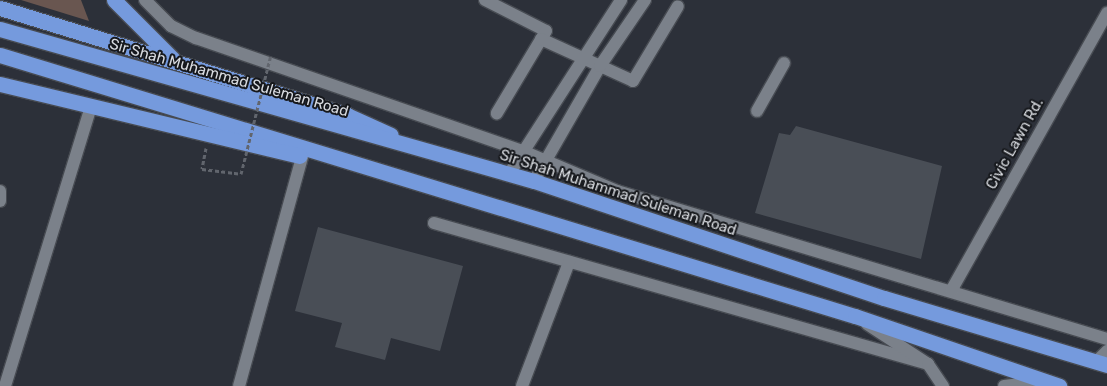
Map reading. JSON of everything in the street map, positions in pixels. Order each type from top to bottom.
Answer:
[{"type":"highway","points":[[114,0],[178,63]]},
{"type":"highway","points":[[0,8],[347,115],[440,158]]},
{"type":"highway","name":"Sir Shah Muhammad Suleman Road","points":[[0,30],[440,158],[534,181],[884,298],[1103,359]]},
{"type":"highway","points":[[0,55],[855,316],[1052,384]]},
{"type":"highway","points":[[0,84],[422,185]]},
{"type":"street","points":[[145,0],[172,26],[196,38],[523,151],[617,191],[1107,340]]},
{"type":"street","points":[[485,0],[546,31],[497,113]]},
{"type":"street","points":[[509,174],[621,0]]},
{"type":"street","points":[[534,181],[600,66],[645,0]]},
{"type":"street","points":[[542,39],[633,81],[678,6]]},
{"type":"street","name":"Civic Lawn Rd.","points":[[951,291],[1107,13]]},
{"type":"street","points":[[756,111],[784,63]]},
{"type":"street","points":[[5,386],[91,106]]},
{"type":"street","points":[[239,386],[302,156]]},
{"type":"street","points":[[0,191],[0,201]]},
{"type":"street","points":[[434,223],[928,364]]},
{"type":"street","points":[[522,386],[569,262]]},
{"type":"street","points":[[855,316],[928,364],[943,386]]},
{"type":"street","points":[[1004,386],[1052,384]]},
{"type":"path","points":[[208,135],[202,169],[241,174],[271,55]]},
{"type":"shaded area","points":[[21,0],[81,0],[89,21]]},
{"type":"building","points":[[796,126],[942,166],[921,259],[755,213],[779,133],[790,135]]},
{"type":"building","points":[[318,227],[463,266],[440,351],[391,338],[385,360],[335,347],[342,323],[295,311]]}]
